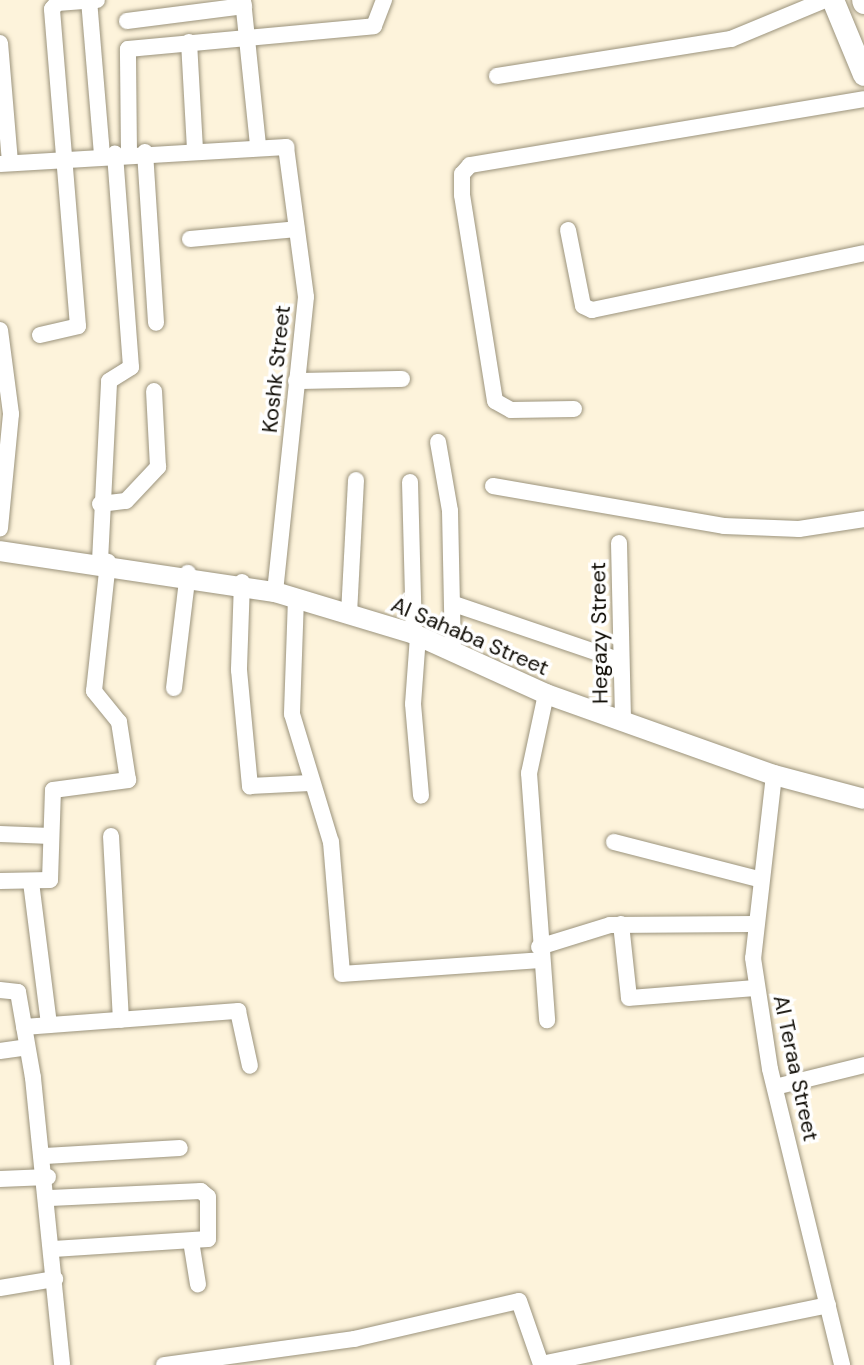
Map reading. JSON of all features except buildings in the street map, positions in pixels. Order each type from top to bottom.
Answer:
[{"type":"main road","points":[[833,0],[864,75]]},
{"type":"street","points":[[89,0],[156,323]]},
{"type":"street","points":[[40,335],[78,328],[52,9],[97,0]]},
{"type":"street","points":[[0,881],[50,880],[53,790],[128,780],[119,722],[94,691],[104,562],[100,504],[109,455],[109,381],[131,367],[123,154],[125,52],[189,42],[374,26],[384,0]]},
{"type":"street","points":[[497,76],[731,39],[825,0]]},
{"type":"street","points":[[0,43],[5,164],[258,145],[243,3],[127,21]]},
{"type":"street","points":[[189,42],[195,149]]},
{"type":"street","points":[[574,409],[511,410],[495,401],[462,195],[462,174],[470,165],[864,99]]},
{"type":"street","name":"Koshk Street","points":[[258,145],[283,145],[289,152],[306,297],[275,592]]},
{"type":"street","points":[[190,239],[297,229]]},
{"type":"street","points":[[568,230],[583,306],[592,310],[864,253]]},
{"type":"street","points":[[0,330],[11,414],[0,528]]},
{"type":"street","points":[[296,381],[402,379]]},
{"type":"street","points":[[100,504],[126,501],[158,467],[154,391]]},
{"type":"street","points":[[438,442],[454,604],[453,652]]},
{"type":"street","points":[[349,614],[356,480]]},
{"type":"street","points":[[410,482],[416,635],[413,704],[421,796]]},
{"type":"street","points":[[493,486],[735,527],[799,529],[864,519]]},
{"type":"street","name":"Hegazy Street","points":[[619,543],[623,722]]},
{"type":"street","name":"Al Sahaba Street","points":[[0,551],[242,582],[416,635],[546,694],[774,775],[864,799]]},
{"type":"street","points":[[174,688],[188,573]]},
{"type":"street","points":[[242,582],[239,670],[250,786],[310,783]]},
{"type":"street","points":[[296,598],[290,696],[310,783],[331,842],[342,974],[540,954],[621,924],[754,924]]},
{"type":"street","points":[[454,604],[621,661]]},
{"type":"street","points":[[546,694],[529,773],[547,1020]]},
{"type":"street","name":"Al Teraa Street","points":[[774,775],[754,924],[757,988],[775,1087],[842,1365]]},
{"type":"street","points":[[0,834],[51,836]]},
{"type":"street","points":[[111,836],[121,1020]]},
{"type":"street","points":[[614,842],[758,879]]},
{"type":"street","points":[[31,882],[49,1025]]},
{"type":"street","points":[[621,924],[629,998],[757,988]]},
{"type":"street","points":[[0,990],[18,994],[24,1027],[48,1177],[62,1365]]},
{"type":"street","points":[[24,1027],[238,1011],[250,1066]]},
{"type":"street","points":[[0,1051],[27,1047]]},
{"type":"street","points":[[775,1087],[864,1065]]},
{"type":"street","points":[[45,1156],[180,1148]]},
{"type":"street","points":[[0,1179],[48,1177]]},
{"type":"street","points":[[50,1198],[201,1191],[210,1236],[191,1241],[53,1249]]},
{"type":"street","points":[[191,1241],[198,1284]]},
{"type":"street","points":[[0,1288],[55,1279]]},
{"type":"street","points":[[164,1365],[354,1339],[519,1301],[541,1364],[828,1305]]}]
